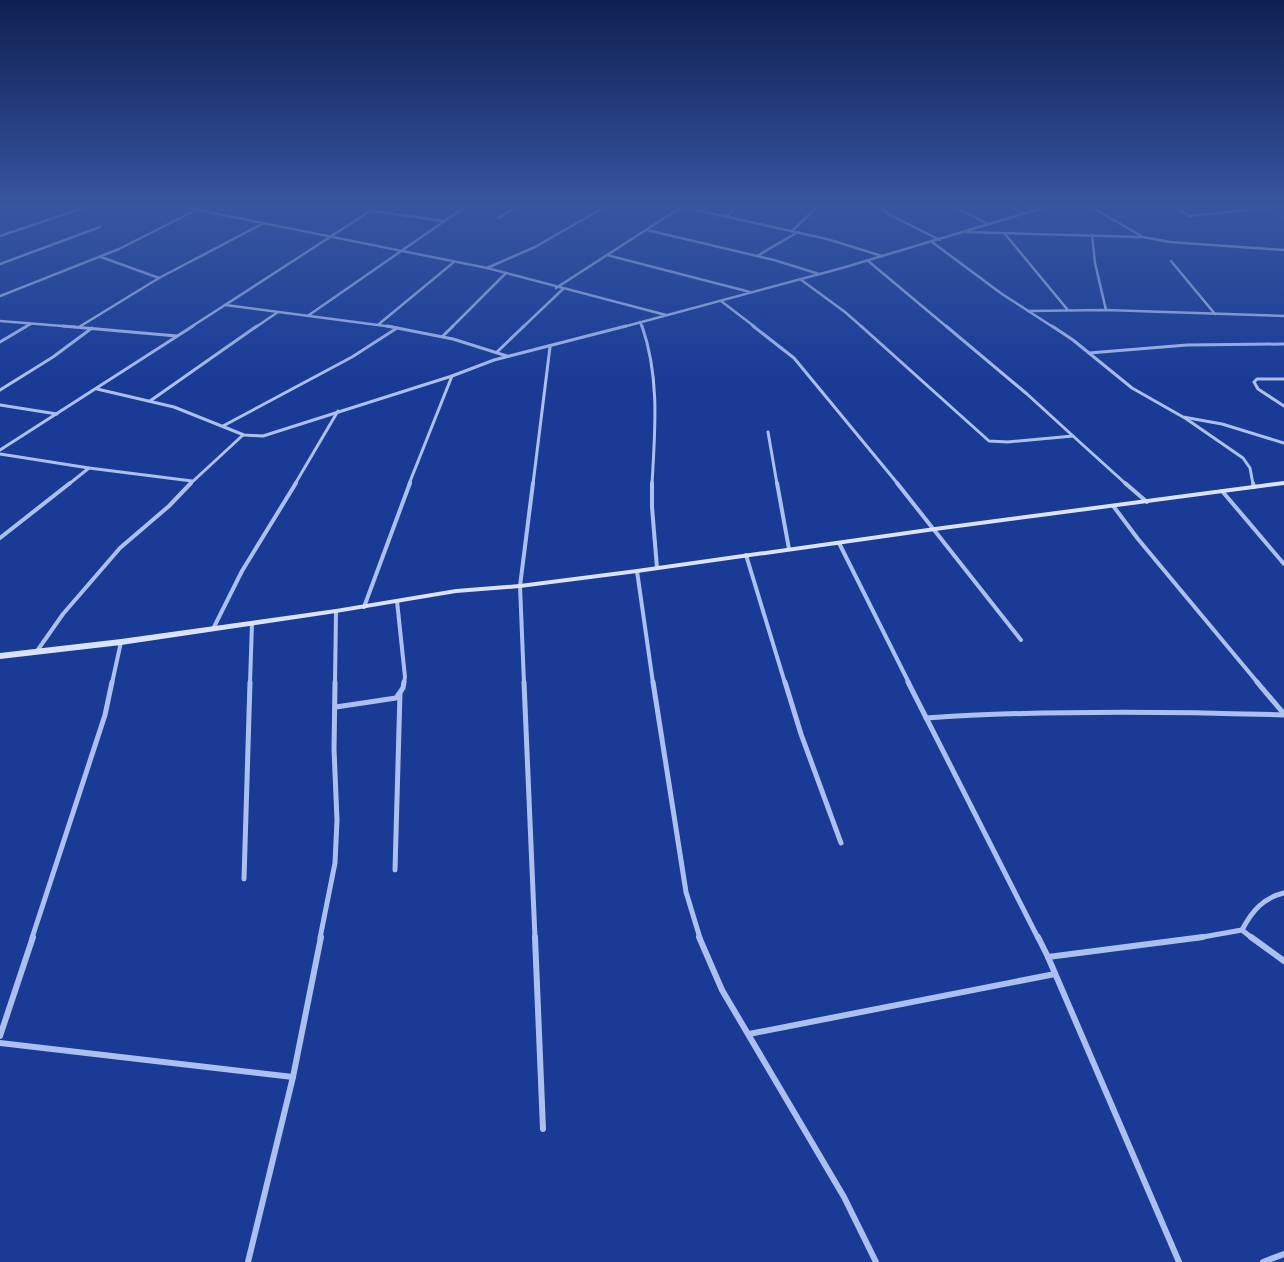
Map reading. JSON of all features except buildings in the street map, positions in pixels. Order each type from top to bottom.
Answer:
[{"type":"street","points":[[0,296],[86,263]]},
{"type":"street","points":[[117,263],[159,278]]},
{"type":"street","points":[[79,327],[159,278],[188,263]]},
{"type":"street","points":[[0,450],[97,389],[288,263]]},
{"type":"street","points":[[309,315],[382,263]]},
{"type":"street","points":[[379,324],[453,263]]},
{"type":"street","points":[[459,263],[487,268],[556,288],[666,315]]},
{"type":"street","points":[[487,268],[499,263]]},
{"type":"street","points":[[556,288],[595,263]]},
{"type":"street","points":[[638,263],[752,292]]},
{"type":"street","points":[[781,263],[820,274]]},
{"type":"street","points":[[97,389],[150,401],[203,417],[243,435],[263,436],[452,376],[506,356],[550,347],[857,263]]},
{"type":"street","points":[[870,263],[1027,394],[1147,502]]},
{"type":"street","points":[[959,263],[1089,353],[1132,388],[1183,417],[1243,458],[1250,468],[1254,487]]},
{"type":"street","points":[[1028,263],[1066,309]]},
{"type":"street","points":[[1095,263],[1106,310]]},
{"type":"street","points":[[1173,263],[1215,314]]},
{"type":"street","points":[[443,336],[506,274]]},
{"type":"street","points":[[800,279],[845,312],[989,441],[1008,442],[1073,436]]},
{"type":"street","points":[[497,352],[563,289]]},
{"type":"street","points":[[721,301],[794,358],[935,529],[1021,640]]},
{"type":"street","points":[[225,305],[379,324],[443,336],[506,356]]},
{"type":"street","points":[[1028,311],[1066,309],[1284,316]]},
{"type":"street","points":[[150,401],[278,311]]},
{"type":"street","points":[[0,321],[177,336]]},
{"type":"street","points":[[640,322],[649,345],[655,382],[652,507],[657,568]]},
{"type":"street","points":[[0,342],[31,324]]},
{"type":"street","points":[[0,390],[53,358],[92,328]]},
{"type":"street","points":[[223,426],[352,357],[397,328]]},
{"type":"street","points":[[1089,353],[1186,344],[1244,342],[1284,344]]},
{"type":"street","points":[[543,1129],[520,586],[550,347]]},
{"type":"street","points":[[364,607],[398,512],[452,376]]},
{"type":"street","points":[[1284,379],[1257,379],[1254,382],[1258,389],[1284,406]]},
{"type":"street","points":[[0,405],[57,414]]},
{"type":"street","points":[[214,627],[265,531],[314,454],[338,411]]},
{"type":"street","points":[[1183,417],[1222,424],[1284,443]]},
{"type":"street","points":[[768,432],[789,550]]},
{"type":"street","points":[[37,651],[63,614],[120,548],[169,506],[192,481],[243,435]]},
{"type":"street","points":[[0,454],[89,468],[192,481]]},
{"type":"street","points":[[0,538],[89,468]]},
{"type":"street","points":[[0,656],[121,642],[214,627],[364,607],[456,591],[520,586],[637,571],[935,529],[1284,483]]},
{"type":"street","points":[[1222,491],[1284,564]]},
{"type":"street","points":[[1114,506],[1138,539],[1284,715]]},
{"type":"street","points":[[839,543],[926,718],[1048,957],[1179,1262]]},
{"type":"street","points":[[746,555],[801,734],[841,843]]},
{"type":"street","points":[[637,571],[663,751],[686,892],[699,936],[722,990],[844,1197],[876,1262]]},
{"type":"street","points":[[395,870],[400,693],[405,677],[397,601]]},
{"type":"street","points":[[248,1262],[293,1077],[335,863],[337,820],[334,749],[336,707],[336,611]]},
{"type":"street","points":[[244,879],[252,623]]},
{"type":"street","points":[[0,1036],[105,715],[121,642]]},
{"type":"street","points":[[336,707],[396,698],[400,693]]},
{"type":"street","points":[[926,718],[1003,712],[1219,712],[1284,715]]},
{"type":"street","points":[[1242,930],[1249,916],[1258,904],[1273,895],[1284,893]]},
{"type":"street","points":[[1048,957],[1160,941],[1199,938],[1242,930],[1284,961]]},
{"type":"street","points":[[749,1034],[1055,974]]},
{"type":"street","points":[[0,1043],[293,1077]]},
{"type":"street","points":[[1263,1262],[1284,1254]]}]
